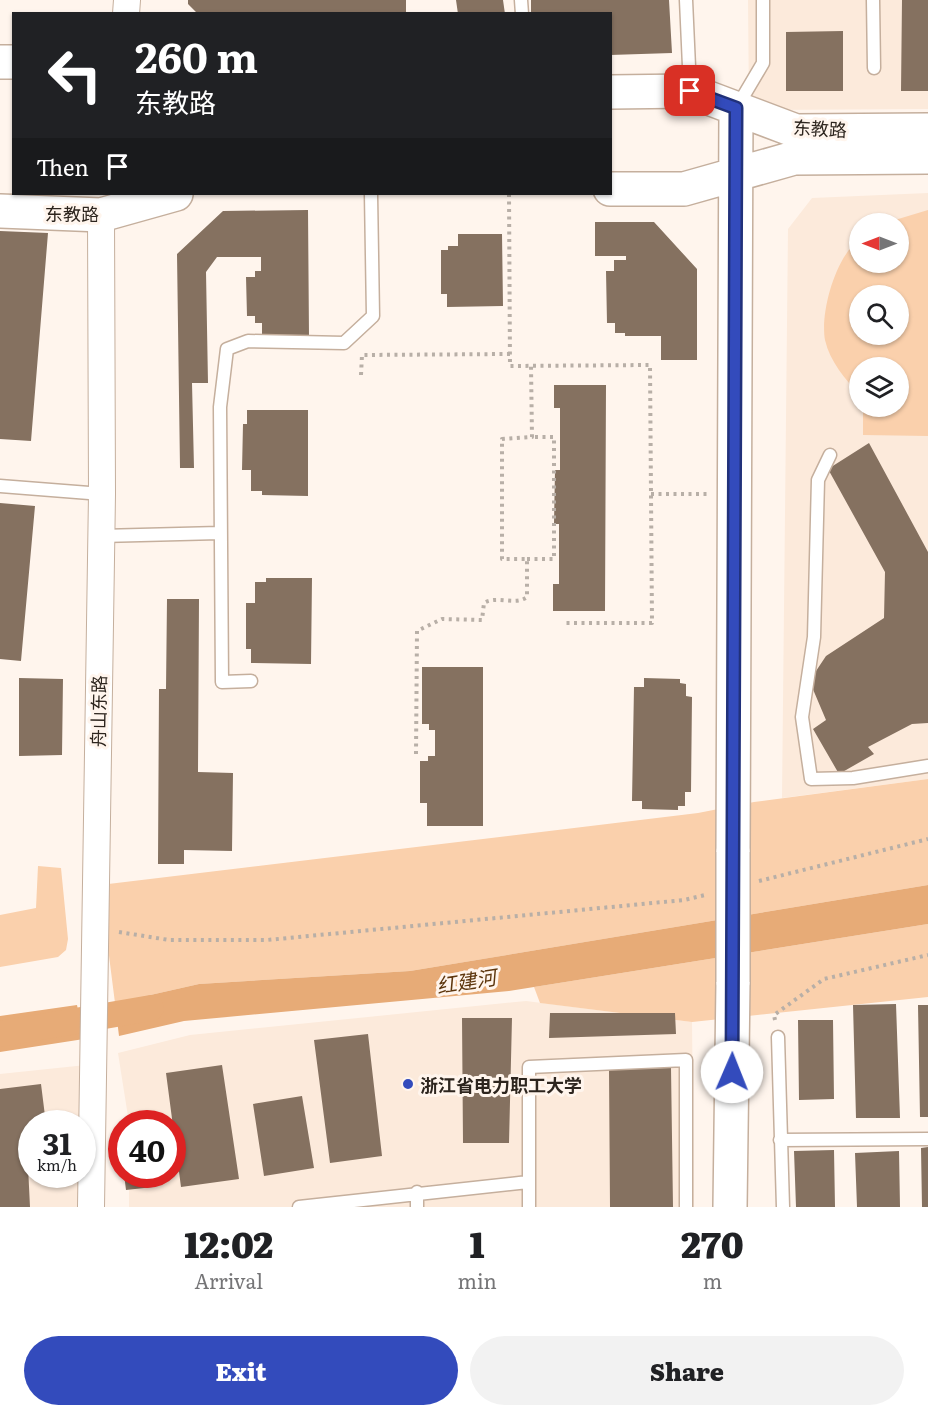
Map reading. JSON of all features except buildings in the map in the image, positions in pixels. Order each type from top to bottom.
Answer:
[{"type":"street","name":"东教路","points":[[612,92],[690,91],[796,131],[928,130]]},
{"type":"street","points":[[730,1207],[736,108]]},
{"type":"street","name":"东教路","points":[[612,189],[684,189],[794,158],[928,157]]},
{"type":"street","name":"东教路","points":[[0,211],[101,215],[172,195]]},
{"type":"street","name":"舟山东路","points":[[91,1207],[102,494],[101,215]]},
{"type":"lane","points":[[686,0],[690,91]]},
{"type":"lane","points":[[736,108],[763,63],[763,0]]},
{"type":"lane","points":[[873,0],[874,69]]},
{"type":"lane","points":[[251,681],[222,682],[219,533],[220,407],[228,349],[249,341],[344,343],[373,316],[371,195]]},
{"type":"lane","points":[[830,455],[818,480],[814,637],[802,717],[812,779],[854,778],[928,766]]},
{"type":"lane","points":[[0,486],[102,494]]},
{"type":"lane","points":[[101,536],[219,533]]},
{"type":"lane","points":[[778,1037],[783,1207]]},
{"type":"lane","points":[[529,1207],[529,1067],[686,1060],[686,1207]]},
{"type":"lane","points":[[780,1140],[928,1139]]},
{"type":"lane","points":[[299,1207],[417,1192],[528,1182]]},
{"type":"lane","points":[[417,1192],[417,1207]]},
{"type":"path","points":[[509,195],[510,366],[650,365],[652,623],[565,623]]},
{"type":"path","points":[[362,375],[362,355],[510,354]]},
{"type":"path","points":[[531,366],[532,437]]},
{"type":"path","points":[[554,437],[554,559],[527,559],[502,559],[502,439],[554,437]]},
{"type":"path","points":[[651,494],[735,494]]},
{"type":"path","points":[[416,754],[417,631],[442,619],[482,620],[484,603],[489,600],[522,601],[527,597],[527,559]]},
{"type":"path","points":[[752,883],[928,839]]},
{"type":"path","points":[[95,928],[169,940],[267,940],[684,900],[707,895]]},
{"type":"path","points":[[778,1037],[774,1015],[824,979],[928,955]]},
{"type":"shaded area","points":[[748,0],[928,0],[928,109],[749,110]]},
{"type":"shaded area","points":[[928,193],[928,779],[782,798],[788,229],[812,198]]},
{"type":"shaded area","points":[[928,210],[928,436],[863,435],[863,417],[909,417],[909,357],[849,357],[849,383],[834,363],[825,340],[825,315],[827,300],[843,258],[849,250],[849,273],[909,273],[909,216]]},
{"type":"shaded area","points":[[928,779],[928,885],[410,971],[199,984],[115,1003],[100,885],[698,813],[754,802]]},
{"type":"shaded area","points":[[38,866],[61,868],[68,939],[66,950],[58,957],[0,967],[0,915],[36,908]]},
{"type":"shaded area","points":[[928,924],[928,997],[692,1022],[540,1003],[534,987]]},
{"type":"shaded area","name":"浙江省电力职工大学","points":[[526,1001],[692,1022],[694,1207],[129,1207],[129,1188],[186,1188],[186,1110],[127,1110],[118,1053],[190,1035]]},
{"type":"shaded area","points":[[86,1065],[89,1110],[18,1110],[18,1188],[94,1188],[95,1207],[0,1207],[0,1074]]},
{"type":"water","points":[[928,885],[928,924],[509,991],[184,1021],[119,1036],[115,1003],[199,984],[410,971]]},
{"type":"water","points":[[77,1005],[84,1039],[0,1052],[0,1016]]},
{"type":"waterway","name":"红建河","points":[[0,1034],[151,1008]]},
{"type":"place","name":"浙江省电力职工大学","points":[[408,1084]]},
{"type":"route","points":[[690,91],[736,108],[732,1072]]}]
